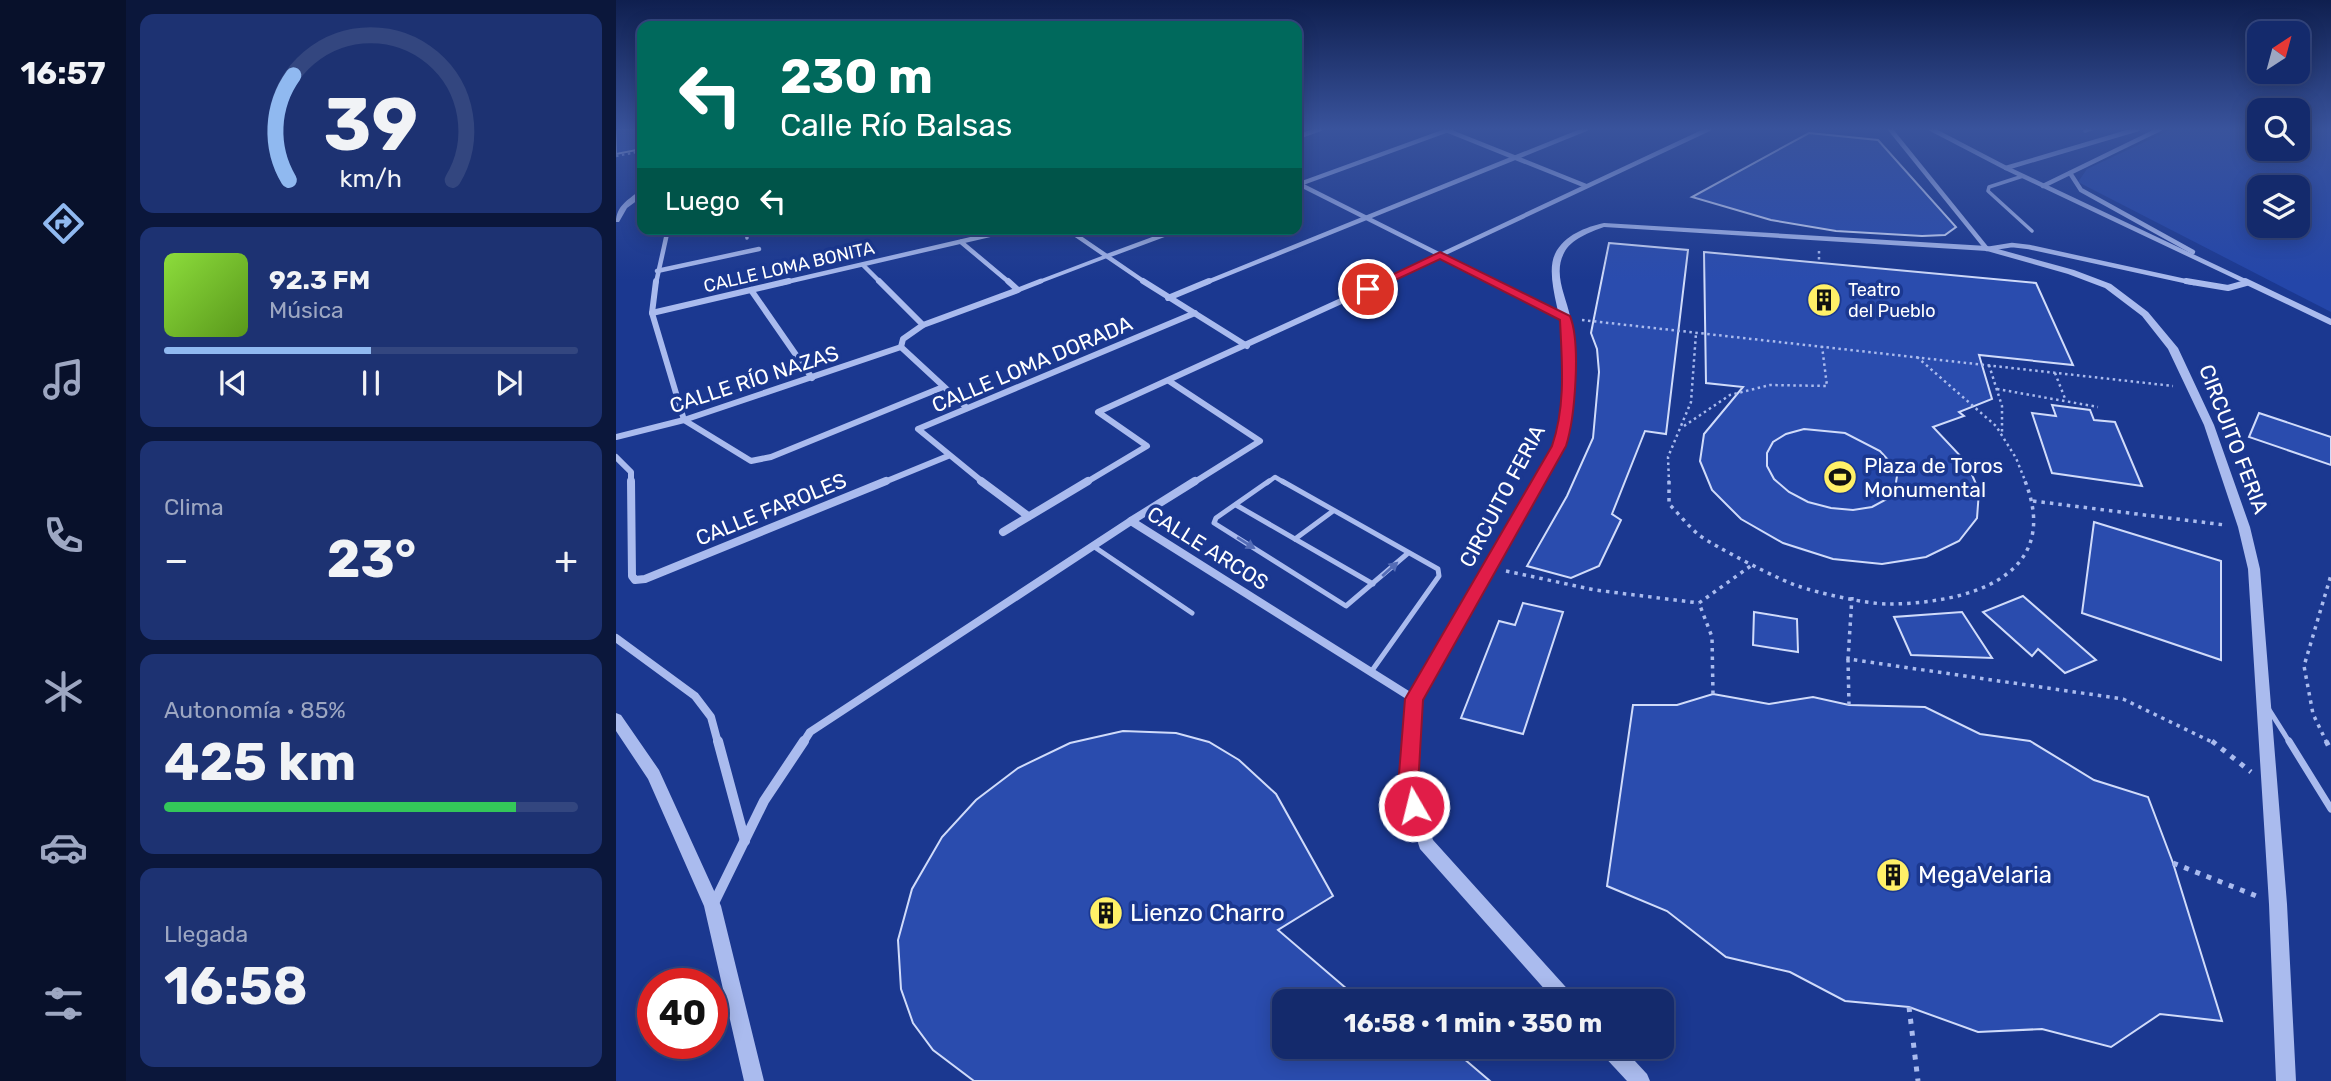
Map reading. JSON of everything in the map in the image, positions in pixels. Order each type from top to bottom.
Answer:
[{"type":"street","points":[[1168,298],[1461,179]]},
{"type":"street","points":[[1569,179],[1586,186]]},
{"type":"street","points":[[1003,532],[1147,446],[1098,412],[1248,346],[1600,179]]},
{"type":"street","points":[[1931,179],[1987,249],[2012,245],[2029,247],[2212,287],[2228,288],[2246,283]]},
{"type":"street","points":[[2030,179],[2230,274]]},
{"type":"street","points":[[2043,186],[2057,179]]},
{"type":"street","points":[[2074,179],[2081,190],[2144,222],[2246,283],[2331,322]]},
{"type":"street","points":[[1302,186],[1566,318]]},
{"type":"street","points":[[616,220],[624,207],[637,197]]},
{"type":"street","name":"CIRCUITO FERIA","points":[[1556,989],[1426,844],[1408,787],[1414,699],[1559,446],[1566,426],[1569,386],[1566,318],[1555,287],[1559,254],[1580,234],[1604,225],[1987,249],[2090,278],[2127,299],[2145,314],[2173,348],[2209,425],[2244,527],[2254,569],[2271,788],[2287,1080]]},
{"type":"street","points":[[666,235],[657,271],[652,313],[684,420],[751,461],[771,457],[943,387]]},
{"type":"street","name":"CALLE LOMA BONITA","points":[[652,313],[990,235]]},
{"type":"street","points":[[1076,235],[1168,298],[1248,346]]},
{"type":"street","points":[[967,408],[901,347],[903,339],[923,325],[1164,235]]},
{"type":"street","points":[[961,242],[1018,290]]},
{"type":"street","points":[[657,271],[759,249]]},
{"type":"street","points":[[863,265],[923,325]]},
{"type":"street","points":[[751,290],[812,378]]},
{"type":"street","name":"CALLE LOMA DORADA","points":[[948,456],[918,429],[1195,313]]},
{"type":"street","name":"CALLE RÍO NAZAS","points":[[616,437],[684,420],[901,347]]},
{"type":"street","name":"CALLE ARCOS","points":[[1169,380],[1260,441],[1131,521],[1414,699]]},
{"type":"street","points":[[948,456],[1028,516]]},
{"type":"street","name":"CALLE FAROLES","points":[[616,457],[631,472],[632,576],[635,580],[645,579],[948,456]]},
{"type":"street","points":[[712,906],[764,801],[810,732],[1131,521]]},
{"type":"street","points":[[616,638],[695,695],[711,717],[745,841]]},
{"type":"street","points":[[616,719],[654,775],[712,906],[754,1081]]},
{"type":"street","points":[[1620,1059],[1640,1081]]},
{"type":"lane","points":[[2012,179],[1989,187],[1988,191],[2032,231]]},
{"type":"lane","points":[[1371,672],[1439,576],[1438,569],[1275,478],[1216,518],[1214,523],[1346,606],[1407,554]]},
{"type":"lane","points":[[1236,505],[1373,584]]},
{"type":"lane","points":[[1294,539],[1333,511]]},
{"type":"lane","points":[[1093,545],[1192,613]]},
{"type":"lane","points":[[2262,696],[2331,809]]},
{"type":"path","points":[[1566,318],[2193,388]]},
{"type":"path","points":[[1696,333],[1691,402],[1668,457],[1669,505],[1700,536],[1797,586],[1885,604],[1958,598],[2000,579],[2025,557],[2035,531],[2033,502],[2016,458],[1996,426],[1917,357]]},
{"type":"path","points":[[1683,426],[1730,395],[1770,385],[1827,386],[1822,346]]},
{"type":"path","points":[[1989,365],[2002,407],[2002,435]]},
{"type":"path","points":[[2056,373],[2066,401]]},
{"type":"path","points":[[1997,389],[2098,407]]},
{"type":"path","points":[[2033,502],[2244,527]]},
{"type":"path","points":[[1490,568],[1595,590],[1699,603],[1752,565]]},
{"type":"path","points":[[2331,575],[2304,666],[2313,714],[2331,751]]},
{"type":"path","points":[[1849,705],[1848,659],[1852,597]]},
{"type":"path","points":[[1699,603],[1712,637],[1713,694]]},
{"type":"path","points":[[1848,659],[2123,699],[2206,737],[2271,788]]},
{"type":"path","points":[[2173,863],[2278,904]]},
{"type":"path","points":[[1909,1007],[1918,1081]]},
{"type":"shaded area","points":[[2080,179],[2247,179],[2247,238],[2310,238],[2310,179],[2331,179],[2331,312],[2078,182]]},
{"type":"shaded area","name":"Plaza de Toros Monumental","points":[[1751,397],[1900,414],[1916,419],[1948,443],[1970,472],[1977,495],[1975,516],[1965,533],[1948,547],[1926,557],[1901,563],[1874,563],[1827,557],[1803,551],[1767,536],[1726,506],[1707,479],[1702,463],[1703,442],[1712,423],[1726,410]]},
{"type":"building","points":[[1724,179],[1913,179],[1956,227],[1945,235],[1922,236],[1836,231],[1771,220],[1692,197]]},
{"type":"building","points":[[1609,243],[1688,250],[1666,434],[1645,431],[1612,514],[1621,520],[1599,566],[1571,578],[1527,566],[1567,496],[1593,438],[1599,372],[1597,349],[1591,333]]},
{"type":"building","points":[[1704,252],[2036,283],[2073,365],[1979,355],[1992,399],[1959,412],[1964,416],[1933,427],[1967,463],[1979,491],[1977,518],[1959,541],[1926,557],[1882,564],[1833,559],[1783,543],[1741,519],[1712,490],[1700,461],[1704,434],[1743,387],[1706,383]],"holes":[[[1804,429],[1845,433],[1880,451],[1891,463],[1897,476],[1895,489],[1887,499],[1872,507],[1853,510],[1808,502],[1789,492],[1774,479],[1767,466],[1767,453],[1773,442],[1786,434]]]},
{"type":"building","points":[[2052,405],[2090,410],[2094,420],[2115,422],[2142,486],[2052,473],[2032,413],[2056,416]]},
{"type":"building","points":[[2259,413],[2331,437],[2331,465],[2249,437]]},
{"type":"building","points":[[2094,522],[2221,561],[2221,660],[2082,613]]},
{"type":"building","points":[[2023,596],[2096,660],[2065,673],[2038,649],[2032,656],[1983,612]]},
{"type":"building","points":[[1523,603],[1563,612],[1523,734],[1461,718],[1499,621],[1515,625]]},
{"type":"building","points":[[1754,612],[1797,619],[1798,652],[1753,645]]},
{"type":"building","points":[[1962,612],[1992,658],[1911,655],[1894,617]]},
{"type":"building","name":"MegaVelaria","points":[[1713,694],[1769,704],[1813,697],[1849,705],[1925,707],[1980,734],[2030,741],[2094,780],[2148,797],[2173,863],[2222,1021],[2160,1014],[2111,1047],[2042,1029],[1978,1032],[1909,1007],[1845,1001],[1790,972],[1726,957],[1667,911],[1607,886],[1633,705],[1677,705]]},
{"type":"building","name":"Lienzo Charro","points":[[1123,731],[1176,733],[1209,742],[1239,760],[1276,794],[1333,896],[1278,930],[1347,989],[1272,989],[1272,1059],[1464,1059],[1490,1081],[974,1081],[933,1050],[913,1023],[901,989],[898,940],[912,889],[942,837],[976,800],[1018,768],[1070,743]]},
{"type":"place","name":"Teatro del Pueblo","points":[[1824,300]]},
{"type":"place","name":"Plaza de Toros Monumental","points":[[1840,477]]},
{"type":"place","name":"MegaVelaria","points":[[1893,875]]},
{"type":"place","name":"Lienzo Charro","points":[[1106,913]]},
{"type":"route","points":[[1368,289],[1440,255],[1566,318],[1569,347],[1566,426],[1559,446],[1414,699],[1408,787],[1414,806]]}]
